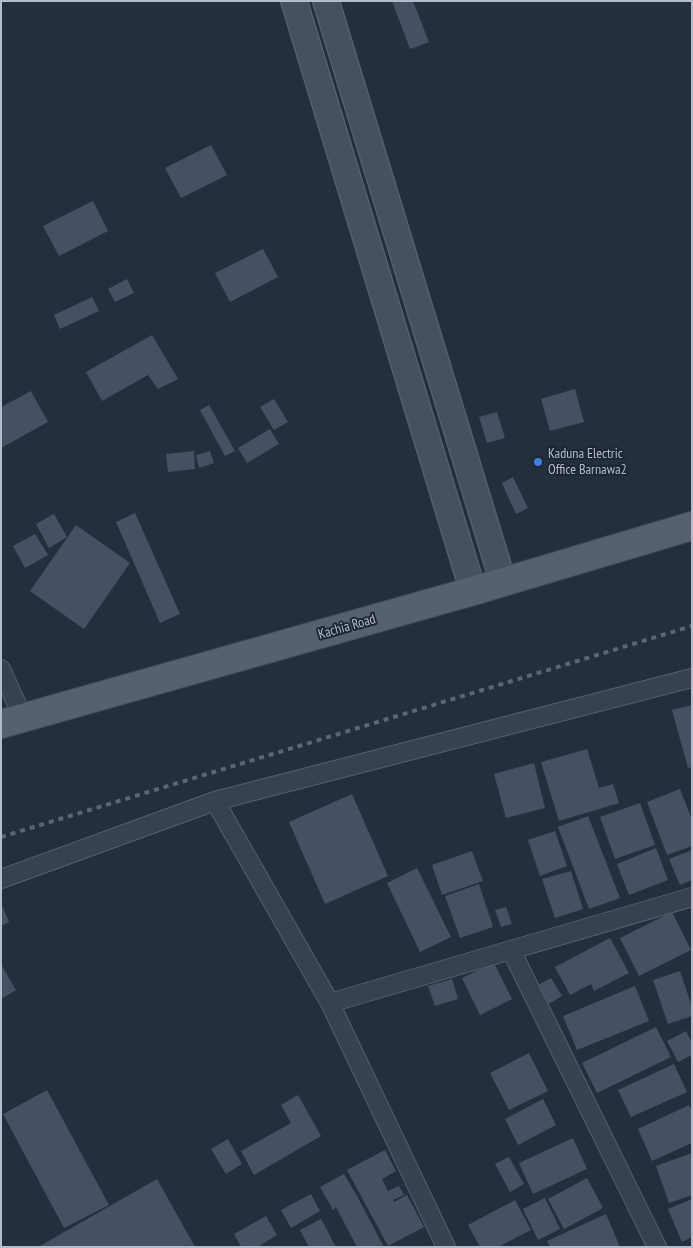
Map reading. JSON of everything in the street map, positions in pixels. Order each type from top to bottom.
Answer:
[{"type":"main road","name":"Kachia Road","points":[[12,721],[473,591],[692,526]]},
{"type":"street","points":[[294,1],[473,591]]},
{"type":"street","points":[[326,1],[503,582]]},
{"type":"street","points":[[1,669],[12,721]]},
{"type":"street","points":[[1,879],[215,801],[692,678]]},
{"type":"street","points":[[215,801],[330,1003],[439,1244]]},
{"type":"street","points":[[330,1003],[692,897]]},
{"type":"street","points":[[511,950],[657,1247]]},
{"type":"building","points":[[392,1],[413,1],[429,42],[410,49]]},
{"type":"building","points":[[211,145],[227,175],[181,198],[165,168]]},
{"type":"building","points":[[93,201],[108,231],[59,256],[43,226]]},
{"type":"building","points":[[263,249],[278,277],[230,302],[215,273]]},
{"type":"building","points":[[127,279],[134,293],[115,302],[108,289]]},
{"type":"building","points":[[92,297],[99,311],[60,329],[54,315]]},
{"type":"building","points":[[152,335],[178,379],[158,389],[148,375],[102,401],[86,372]]},
{"type":"building","points":[[575,389],[584,422],[550,431],[541,399]]},
{"type":"building","points":[[31,391],[48,422],[1,448],[1,407]]},
{"type":"building","points":[[274,399],[288,422],[274,430],[260,407]]},
{"type":"building","points":[[209,405],[235,451],[225,456],[200,410]]},
{"type":"building","points":[[497,412],[505,438],[487,443],[479,417]]},
{"type":"building","points":[[270,429],[279,444],[247,463],[238,448]]},
{"type":"building","points":[[194,451],[195,469],[168,472],[166,454]]},
{"type":"building","points":[[210,451],[214,463],[199,468],[196,455]]},
{"type":"building","points":[[513,477],[528,508],[516,514],[502,483]]},
{"type":"building","points":[[135,513],[180,614],[160,623],[116,522]]},
{"type":"building","points":[[54,514],[67,537],[49,548],[36,524]]},
{"type":"building","points":[[76,525],[130,563],[84,629],[30,591]]},
{"type":"building","points":[[35,534],[48,555],[25,568],[13,546]]},
{"type":"building","points":[[692,705],[692,767],[688,768],[672,710]]},
{"type":"building","points":[[587,749],[599,788],[613,784],[619,803],[559,821],[541,762]]},
{"type":"building","points":[[534,763],[545,808],[506,818],[494,774]]},
{"type":"building","points":[[680,789],[692,820],[692,846],[667,855],[647,802]]},
{"type":"building","points":[[352,794],[388,876],[325,904],[289,822]]},
{"type":"building","points":[[640,803],[655,845],[615,859],[600,817]]},
{"type":"building","points":[[588,816],[620,898],[589,909],[558,827]]},
{"type":"building","points":[[555,831],[567,866],[540,876],[528,840]]},
{"type":"building","points":[[656,848],[668,880],[629,895],[617,864]]},
{"type":"building","points":[[692,850],[692,880],[680,885],[669,859]]},
{"type":"building","points":[[472,851],[483,881],[442,895],[432,865]]},
{"type":"building","points":[[417,868],[451,937],[420,952],[387,883]]},
{"type":"building","points":[[571,871],[583,909],[555,918],[542,879]]},
{"type":"building","points":[[479,884],[493,927],[460,938],[445,896]]},
{"type":"building","points":[[1,903],[9,922],[1,926]]},
{"type":"building","points":[[506,907],[512,924],[501,927],[495,910]]},
{"type":"building","points":[[672,912],[691,950],[639,976],[620,938]]},
{"type":"building","points":[[610,938],[629,973],[594,991],[591,984],[570,995],[555,967]]},
{"type":"building","points":[[494,963],[512,999],[480,1015],[462,978]]},
{"type":"building","points":[[1,964],[16,990],[1,999]]},
{"type":"building","points":[[680,971],[692,1007],[692,1016],[668,1024],[653,980]]},
{"type":"building","points":[[551,978],[562,996],[549,1004],[538,985]]},
{"type":"building","points":[[452,979],[458,999],[435,1006],[428,986]]},
{"type":"building","points":[[635,986],[649,1021],[577,1050],[563,1016]]},
{"type":"building","points":[[656,1027],[671,1057],[597,1093],[582,1063]]},
{"type":"building","points":[[686,1031],[692,1043],[692,1055],[678,1062],[667,1041]]},
{"type":"building","points":[[529,1053],[548,1091],[509,1110],[490,1073]]},
{"type":"building","points":[[674,1064],[687,1092],[631,1117],[618,1090]]},
{"type":"building","points":[[47,1090],[109,1205],[64,1228],[3,1114]]},
{"type":"building","points":[[298,1095],[321,1136],[254,1175],[241,1151],[291,1123],[281,1105]]},
{"type":"building","points":[[543,1099],[556,1125],[518,1145],[505,1119]]},
{"type":"building","points":[[689,1105],[692,1111],[692,1143],[652,1161],[638,1129]]},
{"type":"building","points":[[573,1138],[587,1169],[533,1194],[519,1163]]},
{"type":"building","points":[[228,1139],[242,1164],[226,1174],[211,1149]]},
{"type":"building","points":[[385,1150],[396,1171],[382,1179],[388,1191],[399,1186],[404,1195],[393,1200],[394,1202],[407,1195],[424,1227],[388,1246],[347,1170]]},
{"type":"building","points":[[692,1153],[692,1195],[669,1203],[656,1166]]},
{"type":"building","points":[[509,1157],[524,1184],[510,1192],[495,1164]]},
{"type":"building","points":[[344,1174],[384,1247],[357,1247],[336,1207],[333,1210],[320,1187]]},
{"type":"building","points":[[587,1178],[603,1208],[564,1229],[548,1199]]},
{"type":"building","points":[[157,1179],[195,1247],[38,1247]]},
{"type":"building","points":[[311,1194],[320,1211],[291,1228],[281,1210]]},
{"type":"building","points":[[545,1198],[560,1229],[538,1240],[523,1209]]},
{"type":"building","points":[[692,1199],[692,1237],[682,1242],[668,1209]]},
{"type":"building","points":[[515,1200],[531,1230],[498,1247],[480,1247],[468,1225]]},
{"type":"building","points":[[606,1214],[620,1247],[550,1247],[547,1241]]},
{"type":"building","points":[[266,1216],[277,1235],[258,1247],[241,1247],[234,1234]]},
{"type":"building","points":[[321,1219],[336,1247],[309,1247],[300,1230]]},
{"type":"railway","points":[[1,837],[692,626]]},
{"type":"place","name":"Kaduna Electric Office Barnawa2","points":[[538,462]]}]
